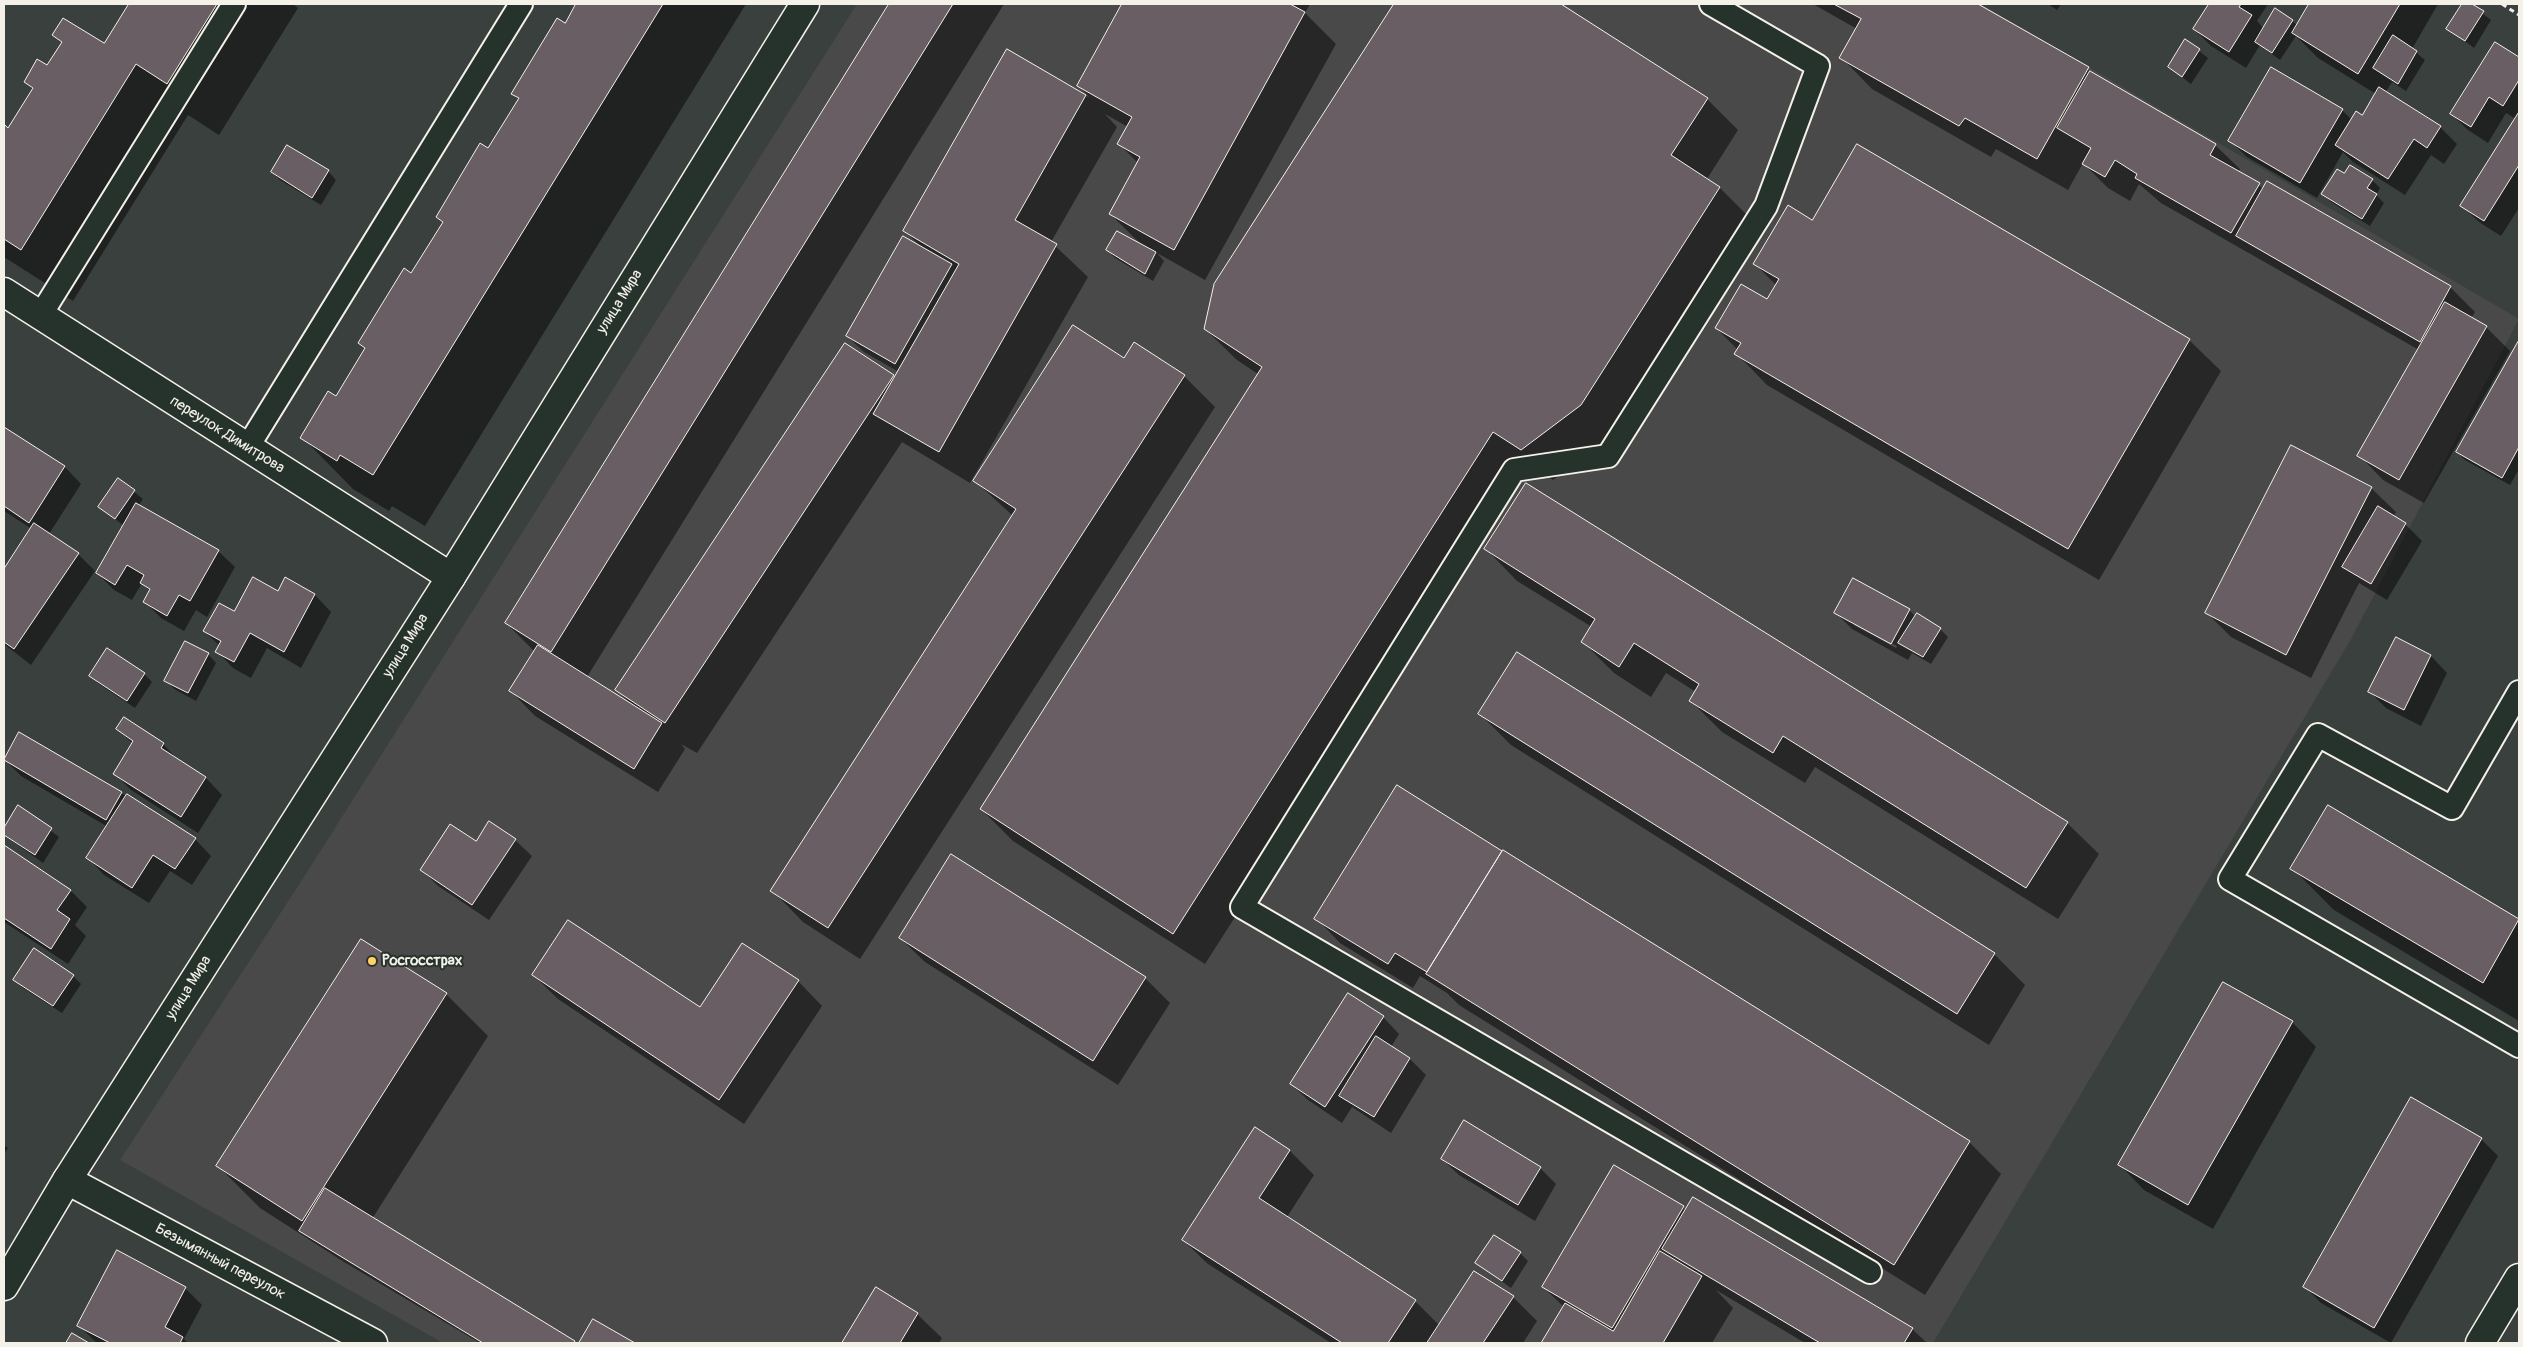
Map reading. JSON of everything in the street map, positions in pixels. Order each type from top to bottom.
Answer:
[{"type":"street","name":"улица Мира","points":[[4,1286],[67,1180],[450,577],[805,4]]},
{"type":"street","name":"переулок Димитрова","points":[[4,292],[450,577]]},
{"type":"street","name":"Безымянный переулок","points":[[67,1180],[373,1343]]},
{"type":"street","points":[[2480,1343],[2519,1278]]},
{"type":"lane","points":[[40,316],[234,4]]},
{"type":"lane","points":[[247,448],[520,4]]},
{"type":"lane","points":[[1711,4],[1818,66],[1766,206],[1608,456],[1514,470],[1242,906],[1870,1272]]},
{"type":"lane","points":[[2519,692],[2452,808],[2318,735],[2230,879],[2519,1046]]},
{"type":"path","points":[[2502,4],[2519,15]]},
{"type":"shaded area","points":[[857,4],[1981,4],[2519,319],[2351,639],[1933,1343],[443,1343],[120,1160],[302,880]]},
{"type":"building","points":[[129,4],[217,4],[167,84],[136,64],[21,250],[4,239],[4,124],[8,128],[33,88],[24,82],[37,59],[47,65],[62,42],[52,35],[63,18],[104,43]]},
{"type":"building","points":[[576,4],[663,4],[373,475],[340,455],[337,461],[300,438],[328,391],[336,396],[365,348],[358,343],[404,268],[411,273],[443,222],[436,217],[480,143],[488,148],[519,98],[511,94],[557,18],[565,23]]},
{"type":"building","points":[[889,4],[953,4],[551,652],[505,623]]},
{"type":"building","points":[[1122,4],[1290,4],[1305,12],[1174,250],[1109,214],[1140,157],[1117,144],[1132,117],[1077,86]]},
{"type":"building","points":[[1394,4],[1561,4],[1708,98],[1671,155],[1720,187],[1581,405],[1521,450],[1493,432],[1173,934],[980,809],[1262,367],[1204,329],[1214,284]]},
{"type":"building","points":[[1834,4],[1978,4],[2089,67],[2037,159],[1965,118],[1959,126],[1839,58],[1861,19]]},
{"type":"building","points":[[2209,4],[2241,4],[2239,7],[2252,15],[2229,52],[2193,29]]},
{"type":"building","points":[[2309,4],[2400,4],[2358,74],[2292,33]]},
{"type":"building","points":[[2462,4],[2472,4],[2484,11],[2465,41],[2446,29]]},
{"type":"building","points":[[2275,8],[2293,20],[2272,53],[2255,42]]},
{"type":"building","points":[[2393,35],[2417,51],[2398,84],[2373,68]]},
{"type":"building","points":[[2185,39],[2200,49],[2182,77],[2168,67]]},
{"type":"building","points":[[2495,42],[2519,57],[2519,80],[2503,106],[2489,97],[2471,127],[2450,114]]},
{"type":"building","points":[[1007,49],[1086,95],[1015,220],[1057,244],[939,452],[873,414],[959,264],[903,231]]},
{"type":"building","points":[[2271,67],[2343,109],[2300,183],[2228,141]]},
{"type":"building","points":[[2090,71],[2216,144],[2210,155],[2260,183],[2231,233],[2135,178],[2137,174],[2115,160],[2105,177],[2082,164],[2091,148],[2057,128]]},
{"type":"building","points":[[2379,87],[2441,126],[2427,148],[2414,139],[2388,179],[2335,145],[2356,111],[2362,115]]},
{"type":"building","points":[[2519,112],[2519,165],[2484,221],[2460,206]]},
{"type":"building","points":[[1857,144],[2190,339],[2068,549],[1734,354],[1741,343],[1715,328],[1741,284],[1767,299],[1779,279],[1753,264],[1788,205],[1812,220]]},
{"type":"building","points":[[287,145],[329,170],[312,198],[271,172]]},
{"type":"building","points":[[2350,165],[2373,179],[2367,188],[2377,194],[2362,219],[2321,194],[2337,169],[2344,173]]},
{"type":"building","points":[[2267,181],[2451,286],[2420,342],[2236,236]]},
{"type":"building","points":[[1117,231],[1156,252],[1145,274],[1106,250]]},
{"type":"building","points":[[903,236],[952,264],[895,364],[846,336]]},
{"type":"building","points":[[2445,302],[2487,326],[2399,480],[2357,456]]},
{"type":"building","points":[[1073,325],[1124,358],[1134,342],[1185,375],[828,928],[770,891],[1016,509],[973,481]]},
{"type":"building","points":[[2519,340],[2519,447],[2502,478],[2456,452]]},
{"type":"building","points":[[845,343],[894,375],[665,723],[615,690]]},
{"type":"building","points":[[4,427],[65,466],[29,523],[4,506]]},
{"type":"building","points":[[2291,445],[2372,487],[2286,655],[2205,613]]},
{"type":"building","points":[[118,478],[135,490],[115,519],[98,507]]},
{"type":"building","points":[[1526,483],[2068,822],[2026,888],[1783,736],[1773,753],[1689,701],[1699,684],[1634,643],[1619,667],[1581,642],[1595,619],[1484,549]]},
{"type":"building","points":[[136,503],[219,550],[190,601],[179,595],[167,616],[143,602],[150,589],[140,583],[144,575],[127,565],[115,585],[96,573]]},
{"type":"building","points":[[2378,506],[2406,523],[2371,584],[2342,567]]},
{"type":"building","points":[[34,523],[79,553],[14,649],[4,642],[4,569]]},
{"type":"building","points":[[253,577],[278,591],[285,577],[315,594],[284,652],[250,633],[234,662],[215,652],[221,641],[203,631],[219,603],[234,611]]},
{"type":"building","points":[[1853,578],[1910,609],[1891,644],[1834,613]]},
{"type":"building","points":[[1917,613],[1941,628],[1923,657],[1898,643]]},
{"type":"building","points":[[2396,637],[2431,655],[2404,710],[2368,692]]},
{"type":"building","points":[[185,641],[209,653],[188,693],[164,681]]},
{"type":"building","points":[[538,645],[662,723],[634,769],[509,691]]},
{"type":"building","points":[[107,648],[145,673],[127,701],[89,676]]},
{"type":"building","points":[[1517,652],[1995,953],[1957,1014],[1478,714]]},
{"type":"building","points":[[124,717],[164,743],[161,748],[206,777],[181,817],[113,774],[133,741],[116,729]]},
{"type":"building","points":[[19,732],[122,792],[106,820],[4,760]]},
{"type":"building","points":[[1397,785],[1502,851],[1427,972],[1395,953],[1388,964],[1314,919]]},
{"type":"building","points":[[127,794],[196,838],[175,869],[153,855],[132,888],[86,858]]},
{"type":"building","points":[[18,805],[52,828],[35,855],[4,835],[4,828]]},
{"type":"building","points":[[2328,805],[2519,919],[2483,983],[2290,869]]},
{"type":"building","points":[[489,821],[516,839],[472,905],[420,870],[450,824],[476,841]]},
{"type":"building","points":[[4,845],[71,890],[57,910],[70,919],[51,949],[4,918]]},
{"type":"building","points":[[1503,850],[1970,1141],[1894,1265],[1426,974]]},
{"type":"building","points":[[951,854],[1146,977],[1093,1061],[899,938]]},
{"type":"building","points":[[568,920],[700,1007],[742,943],[799,980],[719,1100],[532,975]]},
{"type":"building","points":[[361,939],[447,993],[302,1221],[216,1166]]},
{"type":"building","points":[[34,948],[74,975],[53,1006],[13,980]]},
{"type":"building","points":[[2223,982],[2293,1021],[2188,1205],[2118,1165]]},
{"type":"building","points":[[1348,993],[1384,1016],[1325,1107],[1290,1084]]},
{"type":"building","points":[[1376,1036],[1410,1058],[1374,1117],[1339,1096]]},
{"type":"building","points":[[2411,1097],[2482,1138],[2374,1328],[2303,1287]]},
{"type":"building","points":[[1464,1120],[1541,1167],[1518,1205],[1441,1159]]},
{"type":"building","points":[[1255,1127],[1290,1150],[1259,1198],[1416,1300],[1388,1343],[1342,1343],[1182,1240]]},
{"type":"building","points":[[1614,1165],[1684,1206],[1612,1328],[1542,1287]]},
{"type":"building","points":[[325,1188],[575,1341],[574,1343],[483,1343],[299,1231]]},
{"type":"building","points":[[1693,1197],[1913,1328],[1904,1343],[1820,1343],[1662,1249]]},
{"type":"building","points":[[1494,1235],[1521,1252],[1502,1281],[1475,1263]]},
{"type":"building","points":[[117,1250],[186,1287],[165,1327],[183,1337],[180,1343],[110,1343],[77,1326]]},
{"type":"building","points":[[1660,1251],[1702,1276],[1663,1343],[1541,1343],[1565,1303],[1613,1331]]},
{"type":"building","points":[[1474,1271],[1514,1296],[1483,1343],[1427,1343]]},
{"type":"building","points":[[876,1287],[918,1313],[900,1343],[842,1343]]},
{"type":"building","points":[[593,1319],[635,1343],[579,1343]]},
{"type":"building","points":[[72,1333],[89,1343],[66,1343]]},
{"type":"place","name":"Росгосстрах","points":[[372,961]]}]
